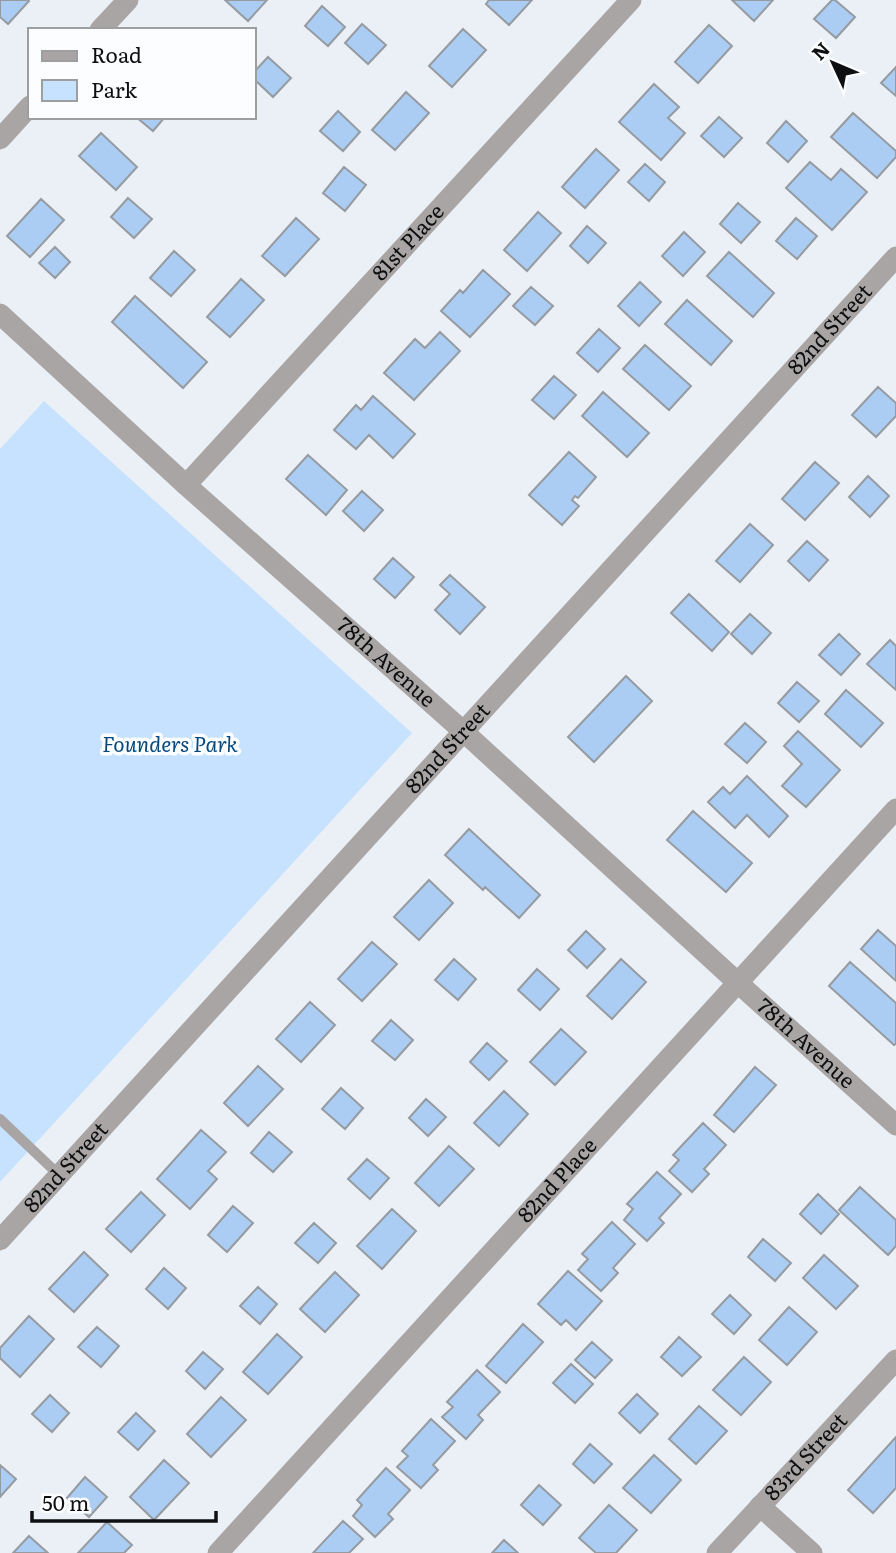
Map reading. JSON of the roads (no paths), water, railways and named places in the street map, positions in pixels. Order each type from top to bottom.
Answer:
[{"type":"street","points":[[102,28],[128,0]]},
{"type":"street","name":"81st Place","points":[[187,485],[631,0]]},
{"type":"street","points":[[0,139],[28,108]]},
{"type":"street","name":"82nd Street","points":[[0,1240],[896,257]]},
{"type":"street","name":"78th Avenue","points":[[0,314],[896,1125]]},
{"type":"street","name":"82nd Place","points":[[218,1553],[896,809]]},
{"type":"street","name":"83rd Street","points":[[717,1553],[896,1360]]},
{"type":"street","points":[[760,1506],[812,1553]]},
{"type":"lane","points":[[0,1119],[59,1175]]},
{"type":"park label","name":"Founders Park","points":[[170,745]]}]
